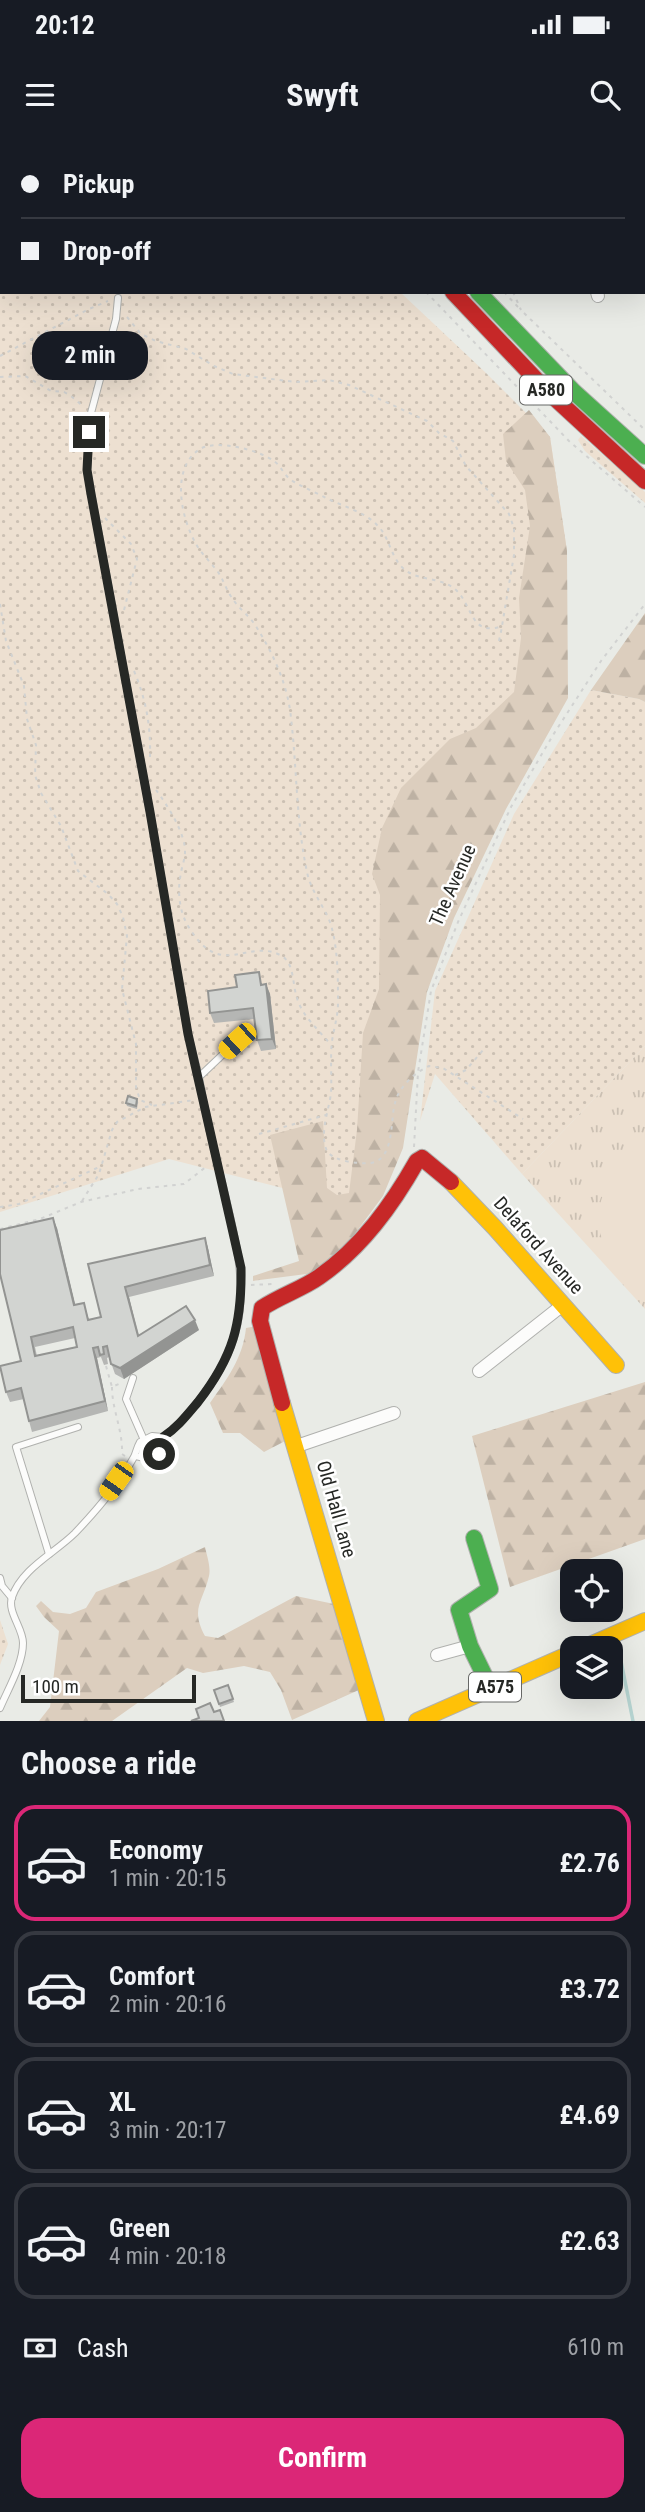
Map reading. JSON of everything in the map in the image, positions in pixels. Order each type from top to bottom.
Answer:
[{"type":"main road","name":"A580","points":[[455,294],[545,389],[645,481]]},
{"type":"main road","name":"A580","points":[[480,294],[574,392],[645,456]]},
{"type":"main road","name":"Delaford Avenue","points":[[417,1158],[495,1228],[616,1365]]},
{"type":"main road","name":"Old Hall Lane","points":[[376,1721],[260,1321],[262,1308],[319,1277],[355,1248],[384,1214],[418,1161],[417,1158]]},
{"type":"main road","points":[[474,1538],[490,1589],[459,1610],[470,1646],[491,1689]]},
{"type":"main road","points":[[611,1636],[645,1621]]},
{"type":"main road","name":"A575","points":[[417,1721],[560,1658]]},
{"type":"street","points":[[479,1371],[564,1304]]},
{"type":"street","points":[[297,1446],[394,1413]]},
{"type":"street","points":[[437,1655],[470,1646]]},
{"type":"lane","points":[[118,298],[116,319],[91,413],[87,450],[91,494],[148,799],[188,1034],[240,1261],[240,1300],[236,1329],[230,1351],[216,1378],[188,1414],[163,1437],[163,1450],[159,1454],[145,1459],[133,1459]]},
{"type":"lane","points":[[199,1077],[237,1041]]},
{"type":"lane","points":[[132,1380],[126,1399],[144,1440]]},
{"type":"lane","points":[[49,1553],[16,1447],[78,1427]]},
{"type":"lane","points":[[0,1709],[23,1643],[11,1606],[12,1598],[23,1579],[49,1553],[74,1534],[103,1501],[133,1459],[137,1446],[155,1436],[163,1437]]},
{"type":"lane","points":[[0,1578],[2,1586],[12,1598]]},
{"type":"path","points":[[506,294],[605,394],[645,430]]},
{"type":"path","points":[[514,294],[521,311]]},
{"type":"path","points":[[0,356],[89,309],[118,298],[127,317],[141,334],[186,349],[233,374],[295,382],[329,380],[349,385],[427,421],[439,433],[453,440],[466,466],[502,505],[512,522],[514,555],[499,641]]},
{"type":"path","points":[[0,377],[25,376],[51,391],[64,392],[91,413]]},
{"type":"path","points":[[502,625],[490,629],[481,626],[462,598],[449,585],[410,573],[401,567],[378,525],[289,479],[281,468],[268,458],[234,447],[213,444],[193,454],[185,466],[181,493],[193,538],[235,602],[255,624],[284,684],[292,719],[296,758],[295,789],[307,873],[330,925],[335,952],[338,1004],[324,1138],[330,1154],[344,1160],[372,1164],[387,1151],[395,1099],[409,1080],[429,1066],[436,1066],[454,1076],[523,1119]]},
{"type":"path","points":[[104,517],[131,544],[137,559],[123,615]]},
{"type":"path","points":[[0,604],[8,650],[24,686],[27,719],[36,745],[35,775],[41,793],[61,826],[78,871],[108,894],[123,917],[127,936],[122,989],[136,1044],[136,1092],[140,1100],[152,1105]]},
{"type":"path","name":"The Avenue","points":[[417,1158],[414,1145],[418,1072],[430,990],[511,807],[601,661],[645,604]]},
{"type":"path","points":[[133,668],[144,697],[150,759]]},
{"type":"path","points":[[153,785],[169,809],[186,851],[179,880],[179,900],[188,926],[204,946],[219,954],[233,956],[260,951],[286,958],[297,1000],[332,1045]]},
{"type":"path","points":[[454,1076],[466,1070],[484,1049]]},
{"type":"path","points":[[82,1202],[99,1174],[112,1130],[117,1122],[152,1105],[203,1099]]},
{"type":"path","points":[[260,1134],[328,1114]]},
{"type":"path","points":[[0,1229],[40,1219],[82,1202],[138,1189],[184,1184],[216,1160]]},
{"type":"path","points":[[0,1207],[19,1204],[101,1165]]},
{"type":"path","points":[[106,1365],[112,1387],[112,1402],[122,1432],[122,1454],[133,1459]]},
{"type":"path","points":[[112,1387],[132,1380]]},
{"type":"green space","points":[[0,294],[402,294],[550,437],[567,551],[459,860],[349,1205],[169,1159],[0,1212]]},
{"type":"green space","points":[[529,410],[550,437],[567,551],[568,698],[506,809],[454,918],[427,992],[403,1148],[383,1196],[351,1239],[314,1273],[253,1281],[253,1276],[299,1261],[270,1135],[323,1121],[327,1188],[337,1195],[349,1193],[357,1130],[363,1033],[379,989],[380,895],[372,874],[382,828],[401,788],[450,739],[476,728],[514,692],[521,638],[519,598],[530,526],[525,490],[506,461],[503,434]]},
{"type":"green space","points":[[581,436],[645,492],[645,503],[585,451],[578,440]]},
{"type":"green space","points":[[645,613],[645,702],[591,690]]},
{"type":"green space","points":[[591,690],[645,702],[645,1046],[522,1174],[435,1074],[420,1121],[435,991],[514,814]]},
{"type":"green space","points":[[645,1046],[645,1309],[522,1174]]},
{"type":"green space","points":[[645,1139],[645,1297],[610,1256],[601,1237],[598,1218],[601,1199],[610,1180]]},
{"type":"green space","points":[[257,1326],[289,1439],[264,1452],[240,1433],[223,1433],[210,1403],[238,1359],[246,1328]]},
{"type":"green space","points":[[645,1382],[645,1539],[589,1559],[560,1559],[560,1569],[510,1587],[472,1436]]},
{"type":"green space","points":[[205,1547],[209,1573],[199,1605],[198,1618],[205,1636],[218,1638],[296,1596],[334,1604],[361,1689],[292,1720],[281,1690],[270,1672],[244,1666],[203,1673],[187,1668],[112,1721],[39,1721],[50,1707],[59,1631],[36,1606],[41,1601],[53,1612],[70,1614],[86,1608],[96,1592],[158,1569]]},
{"type":"green space","points":[[0,1620],[8,1644],[0,1665]]},
{"type":"building","points":[[259,972],[261,985],[266,984],[272,1039],[257,1040],[253,1008],[210,1013],[208,991],[237,987],[235,975]]},
{"type":"building","points":[[128,1096],[137,1099],[136,1106],[126,1103]]},
{"type":"building","points":[[53,1218],[74,1305],[84,1303],[88,1320],[101,1317],[88,1264],[205,1238],[210,1265],[125,1287],[138,1336],[186,1306],[195,1320],[120,1368],[111,1364],[107,1346],[103,1347],[104,1354],[100,1355],[98,1347],[93,1348],[105,1401],[29,1421],[21,1388],[6,1392],[0,1366],[21,1361],[0,1274],[0,1230]],"holes":[[[73,1327],[77,1347],[35,1356],[31,1337]]]},
{"type":"building","points":[[228,1685],[233,1699],[219,1704],[214,1690]]},
{"type":"building","points":[[210,1703],[214,1712],[220,1710],[224,1721],[191,1721],[199,1718],[196,1709]]},
{"type":"waterway","points":[[623,1671],[633,1721]]},
{"type":"traffic: fast","points":[[480,294],[574,392],[645,456]]},
{"type":"traffic: fast","points":[[474,1538],[490,1589],[459,1610],[470,1646],[491,1689]]},
{"type":"traffic: slow","points":[[451,1182],[616,1365]]},
{"type":"traffic: slow","points":[[282,1403],[376,1721]]},
{"type":"traffic: slow","points":[[611,1636],[645,1621]]},
{"type":"traffic: slow","points":[[417,1721],[560,1658]]},
{"type":"traffic: jam","points":[[455,294],[545,389],[645,481]]},
{"type":"traffic: jam","points":[[282,1403],[260,1321],[262,1308],[312,1281],[349,1252],[375,1224],[417,1161],[422,1158],[451,1182]]},
{"type":"route","points":[[89,432],[87,470],[188,1034],[241,1268],[240,1300],[230,1351],[216,1378],[188,1414],[163,1437],[163,1450],[159,1454]]}]
